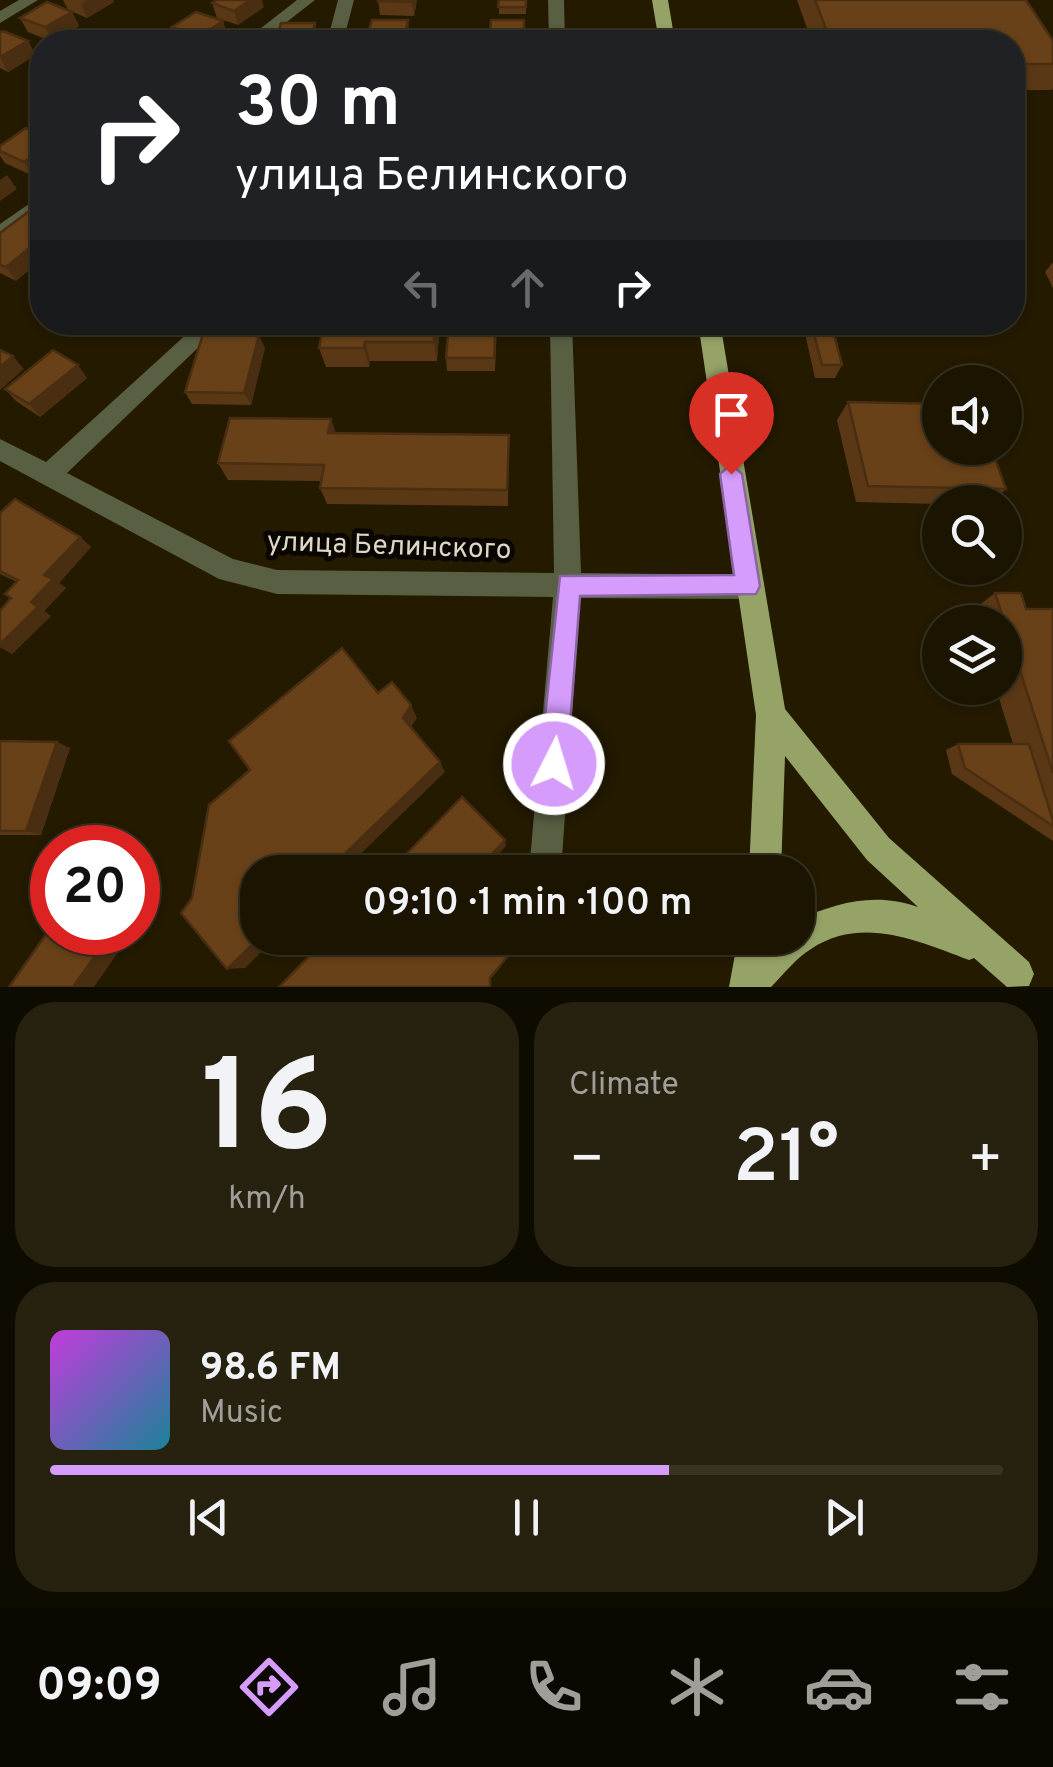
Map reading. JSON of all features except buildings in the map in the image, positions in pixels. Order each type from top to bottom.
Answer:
[{"type":"main road","points":[[660,0],[664,30]]},
{"type":"main road","points":[[711,335],[771,714],[766,855]]},
{"type":"main road","points":[[771,714],[878,849],[1023,981]]},
{"type":"main road","points":[[815,929],[839,918],[897,916],[958,935],[1023,981]]},
{"type":"main road","points":[[746,986],[752,955]]},
{"type":"main road","points":[[746,986],[779,955]]},
{"type":"street","points":[[0,18],[30,0]]},
{"type":"street","points":[[267,30],[307,0]]},
{"type":"street","points":[[338,30],[346,0]]},
{"type":"street","points":[[556,0],[557,30]]},
{"type":"street","points":[[0,234],[30,210]]},
{"type":"street","points":[[49,474],[200,335]]},
{"type":"street","points":[[546,855],[568,584],[561,335]]},
{"type":"street","name":"улица Белинского","points":[[0,449],[228,570],[277,582],[748,586]]},
{"type":"route","points":[[554,764],[568,584],[748,586],[731,474]]}]
